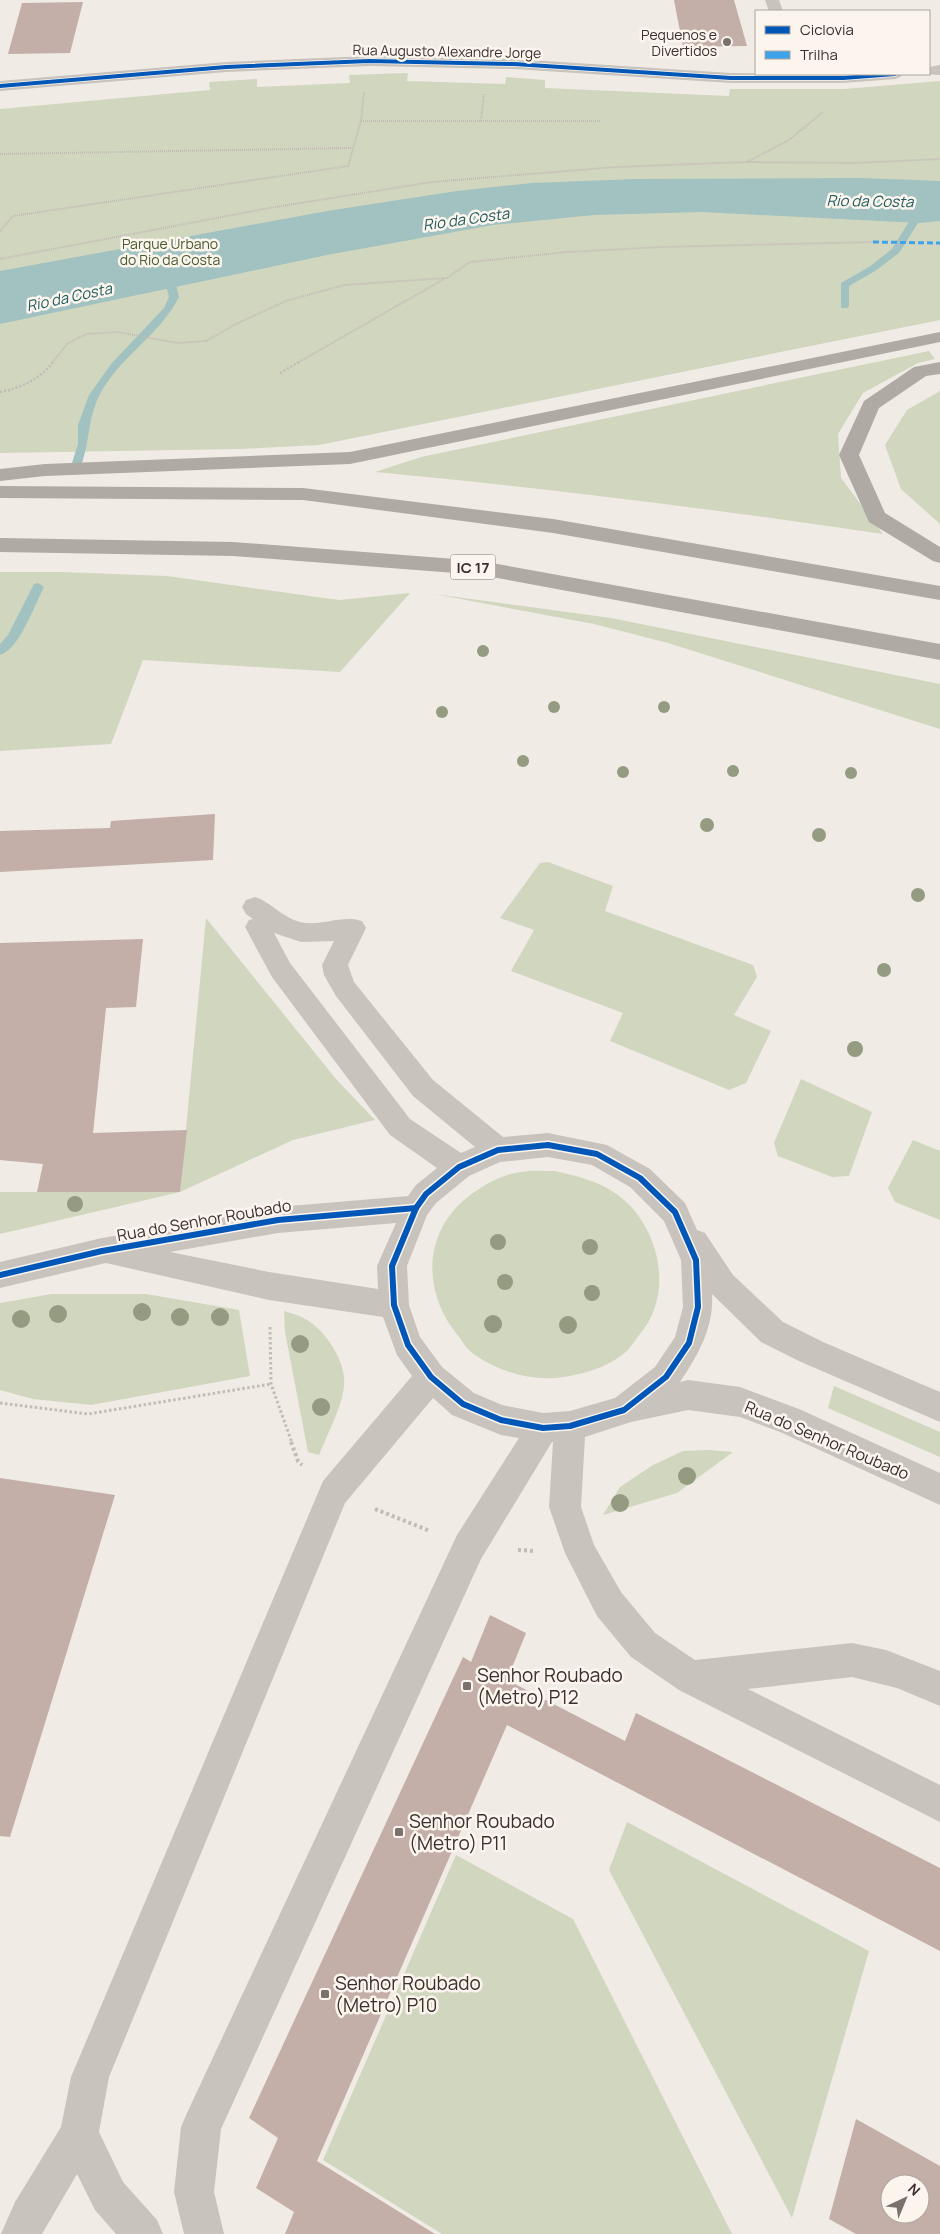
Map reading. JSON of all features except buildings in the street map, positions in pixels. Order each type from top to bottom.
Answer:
[{"type":"highway","points":[[0,474],[45,470],[350,458],[940,337]]},
{"type":"highway","points":[[940,368],[921,371],[871,405],[849,455],[876,517],[940,556]]},
{"type":"highway","points":[[0,492],[303,494],[553,526],[940,593]]},
{"type":"highway","name":"IC 17","points":[[0,545],[233,549],[481,568],[940,652]]},
{"type":"street","name":"Rua Augusto Alexandre Jorge","points":[[0,86],[226,67],[369,61],[485,63],[732,78],[794,76],[843,78],[881,75]]},
{"type":"street","points":[[459,1167],[400,1127],[281,970],[257,917],[290,931],[312,934],[353,928],[335,965],[337,975],[345,989],[423,1088],[498,1150]]},
{"type":"street","points":[[557,1427],[501,1420],[463,1404],[431,1377],[408,1345],[394,1305],[392,1266],[416,1208],[426,1194],[459,1167],[498,1150],[548,1145],[596,1154],[640,1178],[675,1212],[723,1285],[772,1332],[812,1352],[940,1407]]},
{"type":"street","name":"Rua do Senhor Roubado","points":[[0,1275],[102,1252],[278,1220],[416,1208]]},
{"type":"street","points":[[624,1410],[666,1377],[689,1343],[698,1307],[696,1260],[675,1212]]},
{"type":"street","name":"Rua do Senhor Roubado","points":[[102,1252],[269,1286],[394,1305]]},
{"type":"street","points":[[21,2234],[29,2216],[79,2134],[90,2077],[334,1492],[431,1377]]},
{"type":"street","name":"Rua do Senhor Roubado","points":[[557,1427],[688,1395],[740,1402],[788,1420],[940,1489]]},
{"type":"street","points":[[557,1427],[565,1506],[581,1553],[609,1604],[643,1645],[691,1678],[940,1804]]},
{"type":"street","points":[[204,2234],[194,2192],[201,2127],[468,1547],[557,1427]]},
{"type":"street","points":[[691,1678],[852,1660],[877,1663],[912,1675],[940,1689]]},
{"type":"street","points":[[79,2134],[108,2196],[143,2234]]},
{"type":"path","points":[[481,121],[485,86]]},
{"type":"path","points":[[1,229],[13,216],[348,166],[361,121],[365,87]]},
{"type":"path","points":[[746,162],[790,140],[826,109]]},
{"type":"path","points":[[361,121],[600,121]]},
{"type":"path","points":[[0,154],[352,148]]},
{"type":"path","points":[[0,259],[270,208],[432,182],[616,167],[746,162],[854,163],[940,159]]},
{"type":"path","points":[[280,373],[447,278],[470,262],[567,252],[662,247],[873,242]]},
{"type":"path","points":[[0,392],[10,390],[39,376],[46,371],[68,343],[87,334],[117,332],[178,343],[206,341],[286,301],[344,285],[447,278]]},
{"type":"path","points":[[270,1319],[271,1384],[298,1461],[334,1492]]},
{"type":"path","points":[[0,1402],[88,1414],[271,1384]]},
{"type":"green space","name":"Parque Urbano do Rio da Costa","points":[[408,73],[407,81],[505,84],[506,77],[545,80],[545,88],[729,96],[730,89],[844,89],[940,81],[940,320],[319,445],[239,449],[0,453],[0,109],[210,90],[209,82],[257,79],[257,87],[350,83],[349,75]]},
{"type":"green space","points":[[929,351],[935,359],[918,363],[863,393],[838,434],[841,478],[883,534],[629,500],[375,472],[421,457]]},
{"type":"green space","points":[[940,391],[940,524],[901,489],[885,445],[907,410]]},
{"type":"green space","points":[[0,572],[167,576],[339,600],[410,593],[340,672],[143,660],[111,744],[0,751]]},
{"type":"green space","points":[[434,594],[611,618],[940,684],[940,729],[668,643],[594,624]]},
{"type":"green space","points":[[548,862],[613,886],[605,911],[753,965],[757,977],[734,1015],[771,1031],[746,1083],[729,1090],[610,1041],[623,1013],[511,971],[534,930],[500,918],[540,863]]},
{"type":"green space","points":[[206,918],[336,1079],[375,1120],[293,1140],[180,1192]]},
{"type":"green space","points":[[801,1079],[872,1112],[849,1176],[832,1177],[778,1156],[774,1143]]},
{"type":"green space","points":[[913,1140],[940,1151],[940,1220],[895,1202],[888,1188]]},
{"type":"green space","points":[[555,1171],[580,1177],[603,1186],[618,1195],[632,1208],[644,1224],[653,1242],[658,1262],[659,1281],[657,1301],[650,1319],[625,1353],[608,1364],[586,1372],[563,1377],[539,1378],[503,1370],[481,1359],[468,1349],[447,1319],[438,1301],[433,1281],[433,1262],[436,1243],[444,1224],[456,1208],[473,1193],[490,1182],[515,1173]]},
{"type":"green space","points":[[0,1192],[180,1192],[0,1234]]},
{"type":"green space","points":[[52,1294],[146,1294],[239,1310],[250,1376],[91,1405],[33,1399],[0,1390],[0,1303]]},
{"type":"green space","points":[[284,1311],[305,1319],[321,1331],[332,1345],[343,1370],[344,1387],[340,1404],[319,1455],[308,1452],[285,1332]]},
{"type":"green space","points":[[834,1386],[940,1432],[940,1457],[828,1408]]},
{"type":"green space","points":[[683,1451],[733,1452],[677,1493],[603,1515],[620,1487],[653,1465]]},
{"type":"green space","points":[[627,1822],[869,1951],[792,2218],[609,1870]]},
{"type":"green space","points":[[456,1855],[573,1919],[732,2234],[442,2234],[323,2160]]},
{"type":"water","name":"Rio da Costa","points":[[861,178],[940,181],[940,221],[919,223],[702,212],[594,215],[493,225],[327,255],[0,324],[0,271],[327,211],[457,191],[532,183],[635,179]]},
{"type":"waterway","name":"Rio da Costa","points":[[844,306],[844,285],[872,269],[896,251],[923,207]]},
{"type":"waterway","points":[[77,463],[83,444],[83,425],[94,395],[115,366],[168,309],[174,297],[169,277]]},
{"type":"waterway","points":[[0,651],[13,637],[38,587]]},
{"type":"marked path","points":[[873,242],[940,243]]},
{"type":"cycle path","points":[[0,86],[226,67],[369,61],[514,64],[731,78],[843,78],[882,75]]},
{"type":"cycle path","points":[[548,1145],[597,1154],[640,1178],[675,1212],[696,1260],[698,1307],[689,1343],[666,1377],[624,1410],[570,1426],[543,1428],[501,1420],[463,1404],[431,1377],[408,1345],[394,1305],[392,1266],[416,1208],[426,1194],[459,1167],[498,1150],[548,1145]]},
{"type":"cycle path","points":[[0,1275],[102,1251],[278,1220],[416,1208]]},
{"type":"place","name":"Pequenos e Divertidos","points":[[727,42]]},
{"type":"place","name":"Senhor Roubado (Metro) P12","points":[[467,1686]]},
{"type":"place","name":"Senhor Roubado (Metro) P11","points":[[399,1832]]},
{"type":"place","name":"Senhor Roubado (Metro) P10","points":[[325,1994]]}]
